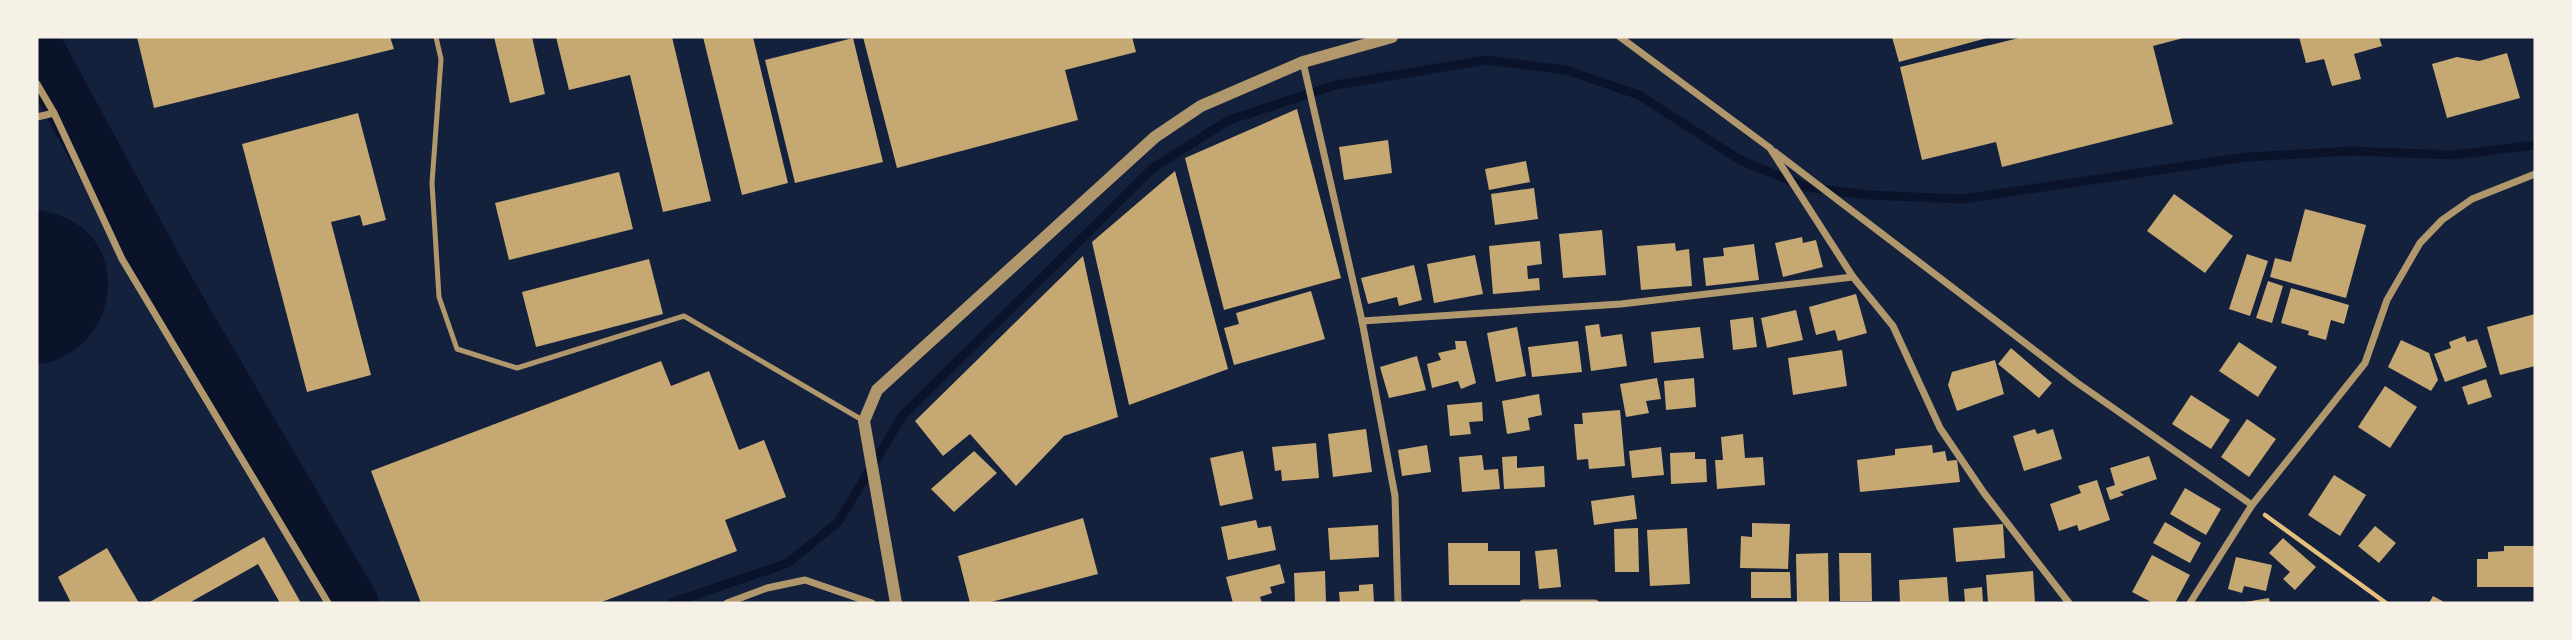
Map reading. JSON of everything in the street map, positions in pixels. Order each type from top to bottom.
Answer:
[{"type":"street","points":[[896,603],[864,421],[877,390],[1155,137],[1201,106],[1392,37]]},
{"type":"street","points":[[1620,37],[2076,382],[2252,505]]},
{"type":"street","points":[[1304,69],[1362,321],[1395,496],[1398,603]]},
{"type":"street","points":[[37,84],[54,113],[122,259],[328,603]]},
{"type":"street","points":[[37,117],[54,113]]},
{"type":"street","points":[[1770,148],[1853,276],[1892,326],[1940,428],[1984,493],[2069,603]]},
{"type":"street","points":[[2190,603],[2252,505],[2365,363],[2387,300],[2420,243],[2442,220],[2472,199],[2535,174]]},
{"type":"street","points":[[1362,321],[1621,304],[1853,276]]},
{"type":"street","points":[[727,603],[767,588],[805,580],[873,603]]},
{"type":"street","points":[[1523,603],[1595,603]]},
{"type":"lane","points":[[436,37],[441,59],[432,183],[439,297],[457,349],[517,369],[684,316],[864,421]]},
{"type":"path","points":[[2252,505],[2386,603]]},
{"type":"water","points":[[37,210],[67,219],[91,236],[107,268],[108,286],[99,321],[89,336],[63,357],[37,364]]},
{"type":"building","points":[[137,37],[390,37],[394,49],[154,108]]},
{"type":"building","points":[[494,37],[532,37],[545,94],[510,103]]},
{"type":"building","points":[[556,37],[672,37],[711,201],[663,212],[630,75],[569,90]]},
{"type":"building","points":[[703,37],[753,37],[788,183],[742,195]]},
{"type":"building","points":[[863,37],[1132,37],[1136,52],[1065,70],[1078,120],[897,168]]},
{"type":"building","points":[[1892,37],[1987,37],[1987,38],[1899,62]]},
{"type":"building","points":[[2023,37],[2187,37],[2153,46],[2173,124],[2002,167],[1996,142],[1922,160],[1900,67]]},
{"type":"building","points":[[2299,37],[2379,37],[2382,46],[2354,54],[2361,79],[2332,86],[2324,59],[2306,63]]},
{"type":"building","points":[[853,38],[883,162],[795,183],[765,60]]},
{"type":"building","points":[[2507,53],[2520,98],[2447,118],[2432,64],[2457,57],[2479,61]]},
{"type":"building","points":[[1297,109],[1341,278],[1224,310],[1185,158]]},
{"type":"building","points":[[358,113],[386,220],[363,226],[360,215],[331,222],[371,375],[307,392],[242,144]]},
{"type":"building","points":[[1388,140],[1392,173],[1344,180],[1339,147]]},
{"type":"building","points":[[1526,161],[1530,182],[1489,190],[1485,169]]},
{"type":"building","points":[[1175,171],[1228,369],[1129,405],[1092,242]]},
{"type":"building","points":[[619,172],[633,229],[509,260],[495,203]]},
{"type":"building","points":[[1534,188],[1538,219],[1495,225],[1491,194]]},
{"type":"building","points":[[2174,194],[2233,236],[2205,273],[2147,231]]},
{"type":"building","points":[[2305,209],[2366,225],[2346,298],[2270,277],[2275,258],[2291,262]]},
{"type":"building","points":[[1602,230],[1606,275],[1563,278],[1559,234]]},
{"type":"building","points":[[1802,237],[1803,243],[1816,240],[1823,267],[1783,277],[1775,243]]},
{"type":"building","points":[[1540,241],[1542,264],[1527,266],[1528,279],[1539,278],[1540,290],[1493,294],[1489,246]]},
{"type":"building","points":[[1675,243],[1676,251],[1689,249],[1692,286],[1641,290],[1637,246]]},
{"type":"building","points":[[1754,244],[1759,280],[1706,286],[1703,258],[1724,256],[1723,248]]},
{"type":"building","points":[[2247,254],[2268,261],[2250,316],[2229,309]]},
{"type":"building","points":[[1475,255],[1483,294],[1434,303],[1427,264]]},
{"type":"building","points":[[1083,256],[1118,417],[1064,436],[1016,486],[970,434],[943,456],[915,421]]},
{"type":"building","points":[[649,259],[663,314],[536,347],[522,292]]},
{"type":"building","points":[[1414,265],[1422,300],[1399,306],[1397,297],[1368,304],[1361,278]]},
{"type":"building","points":[[2268,281],[2283,286],[2272,323],[2256,318]]},
{"type":"building","points":[[2291,288],[2349,305],[2344,324],[2331,320],[2326,340],[2308,335],[2309,331],[2281,323]]},
{"type":"building","points":[[1311,291],[1325,339],[1234,365],[1224,328],[1239,324],[1236,313]]},
{"type":"building","points":[[1856,294],[1867,333],[1838,341],[1835,330],[1816,335],[1809,307]]},
{"type":"building","points":[[1796,310],[1803,340],[1767,348],[1761,318]]},
{"type":"building","points":[[2535,314],[2535,366],[2500,375],[2487,327]]},
{"type":"building","points":[[1753,317],[1757,347],[1733,350],[1730,320]]},
{"type":"building","points":[[1599,324],[1601,337],[1622,334],[1627,366],[1591,371],[1585,326]]},
{"type":"building","points":[[1517,327],[1526,376],[1496,382],[1487,333]]},
{"type":"building","points":[[1700,327],[1704,358],[1654,363],[1651,332]]},
{"type":"building","points":[[2465,336],[2467,342],[2477,339],[2487,367],[2445,382],[2434,354],[2451,348],[2449,342]]},
{"type":"building","points":[[2401,340],[2429,353],[2438,380],[2431,391],[2388,367]]},
{"type":"building","points":[[1455,341],[1466,341],[1476,383],[1461,389],[1458,381],[1432,388],[1427,364],[1441,360],[1438,353],[1456,349]]},
{"type":"building","points":[[1578,341],[1582,372],[1532,377],[1528,347]]},
{"type":"building","points":[[2239,342],[2277,367],[2258,397],[2219,371]]},
{"type":"building","points":[[2011,348],[2052,383],[2039,398],[1998,364]]},
{"type":"building","points":[[1842,350],[1847,386],[1793,395],[1788,358]]},
{"type":"building","points":[[1417,356],[1426,390],[1389,398],[1380,367]]},
{"type":"building","points":[[1995,360],[2004,394],[1957,411],[1948,385],[1952,372]]},
{"type":"building","points":[[661,361],[671,386],[709,371],[739,450],[764,440],[786,497],[725,520],[737,551],[599,603],[421,603],[371,471]]},
{"type":"building","points":[[1657,378],[1661,399],[1646,401],[1649,413],[1626,417],[1620,384]]},
{"type":"building","points":[[1694,378],[1696,407],[1666,410],[1664,381]]},
{"type":"building","points":[[2486,379],[2492,397],[2468,405],[2462,387]]},
{"type":"building","points":[[2385,386],[2417,407],[2390,448],[2358,427]]},
{"type":"building","points":[[1539,394],[1542,415],[1528,418],[1530,430],[1507,434],[1502,401]]},
{"type":"building","points":[[2191,395],[2230,420],[2211,449],[2172,424]]},
{"type":"building","points":[[1482,402],[1483,421],[1469,422],[1471,434],[1450,436],[1447,405]]},
{"type":"building","points":[[1620,410],[1625,466],[1589,469],[1588,459],[1577,460],[1574,424],[1583,424],[1582,413]]},
{"type":"building","points":[[2247,419],[2276,439],[2249,477],[2221,457]]},
{"type":"building","points":[[1366,429],[1372,472],[1333,477],[1328,434]]},
{"type":"building","points":[[2035,429],[2037,434],[2053,429],[2062,459],[2024,471],[2013,436]]},
{"type":"building","points":[[1743,434],[1745,458],[1763,457],[1765,485],[1717,489],[1715,460],[1723,460],[1721,437]]},
{"type":"building","points":[[1316,443],[1319,478],[1282,481],[1281,470],[1275,471],[1272,447]]},
{"type":"building","points":[[1427,445],[1431,472],[1402,476],[1398,450]]},
{"type":"building","points":[[1932,445],[1933,453],[1945,451],[1947,461],[1957,460],[1960,482],[1860,492],[1857,460],[1895,455],[1895,449]]},
{"type":"building","points":[[1661,447],[1664,475],[1632,478],[1629,451]]},
{"type":"building","points":[[974,451],[997,473],[954,512],[931,489]]},
{"type":"building","points":[[1243,451],[1253,499],[1220,506],[1210,458]]},
{"type":"building","points":[[1695,452],[1695,459],[1706,459],[1707,482],[1671,484],[1670,453]]},
{"type":"building","points":[[1482,455],[1484,470],[1498,469],[1500,489],[1462,492],[1459,457]]},
{"type":"building","points":[[1517,456],[1517,468],[1544,466],[1545,487],[1504,489],[1502,457]]},
{"type":"building","points":[[2149,456],[2157,479],[2120,492],[2124,495],[2110,500],[2106,488],[2115,485],[2110,468]]},
{"type":"building","points":[[2334,475],[2366,495],[2340,536],[2308,515]]},
{"type":"building","points":[[2097,480],[2110,520],[2079,531],[2077,525],[2059,531],[2050,504],[2081,493],[2078,486]]},
{"type":"building","points":[[2185,488],[2221,509],[2206,535],[2170,514]]},
{"type":"building","points":[[1634,495],[1637,519],[1594,525],[1591,501]]},
{"type":"building","points":[[1083,518],[1098,574],[987,603],[970,603],[958,556]]},
{"type":"building","points":[[1256,520],[1258,528],[1271,526],[1276,550],[1228,560],[1221,527]]},
{"type":"building","points":[[2165,522],[2201,543],[2190,563],[2153,543]]},
{"type":"building","points":[[1752,523],[1790,524],[1788,569],[1740,568],[1741,536],[1752,537]]},
{"type":"building","points":[[2003,524],[2005,558],[1956,562],[1953,528]]},
{"type":"building","points":[[1378,525],[1379,557],[1330,560],[1328,528]]},
{"type":"building","points":[[2375,526],[2396,543],[2379,563],[2358,546]]},
{"type":"building","points":[[1638,528],[1639,572],[1615,572],[1614,529]]},
{"type":"building","points":[[1687,528],[1690,584],[1650,586],[1647,530]]},
{"type":"building","points":[[264,537],[301,603],[280,603],[258,564],[189,603],[148,603]]},
{"type":"building","points":[[2283,538],[2316,567],[2295,590],[2283,579],[2290,572],[2269,553]]},
{"type":"building","points":[[1448,543],[1488,543],[1488,551],[1520,551],[1520,585],[1449,585]]},
{"type":"building","points":[[2504,546],[2535,546],[2535,587],[2477,587],[2477,559],[2488,559],[2488,552],[2504,551]]},
{"type":"building","points":[[107,548],[139,603],[71,603],[58,577]]},
{"type":"building","points":[[1557,549],[1561,587],[1539,589],[1535,551]]},
{"type":"building","points":[[1828,553],[1829,602],[1797,602],[1796,554]]},
{"type":"building","points":[[1839,553],[1871,553],[1872,601],[1840,601]]},
{"type":"building","points":[[2152,555],[2190,575],[2175,603],[2153,603],[2132,592]]},
{"type":"building","points":[[2236,557],[2272,565],[2266,591],[2244,586],[2242,593],[2228,589]]},
{"type":"building","points":[[1280,564],[1285,583],[1270,587],[1272,593],[1260,597],[1262,603],[1233,603],[1226,577]]},
{"type":"building","points":[[1325,571],[1326,603],[1295,603],[1294,573]]},
{"type":"building","points":[[2033,571],[2035,603],[1988,603],[1986,575]]},
{"type":"building","points":[[1751,572],[1790,572],[1791,598],[1751,598]]},
{"type":"building","points":[[1947,577],[1949,603],[1900,603],[1899,580]]},
{"type":"building","points":[[1373,584],[1374,603],[1340,603],[1339,592],[1359,591],[1359,585]]},
{"type":"building","points":[[1982,587],[1983,603],[1965,603],[1964,589]]},
{"type":"building","points":[[2433,596],[2446,603],[2429,603]]},
{"type":"building","points":[[2269,598],[2270,603],[2245,603],[2245,602]]},
{"type":"waterway","points":[[37,46],[168,287],[353,603]]},
{"type":"waterway","points":[[671,603],[788,563],[838,522],[903,415],[1153,168],[1229,120],[1336,85],[1486,60],[1566,70],[1639,95],[1740,160],[1806,187],[1868,195],[1963,199],[2247,157],[2352,151],[2453,155],[2535,145]]}]
